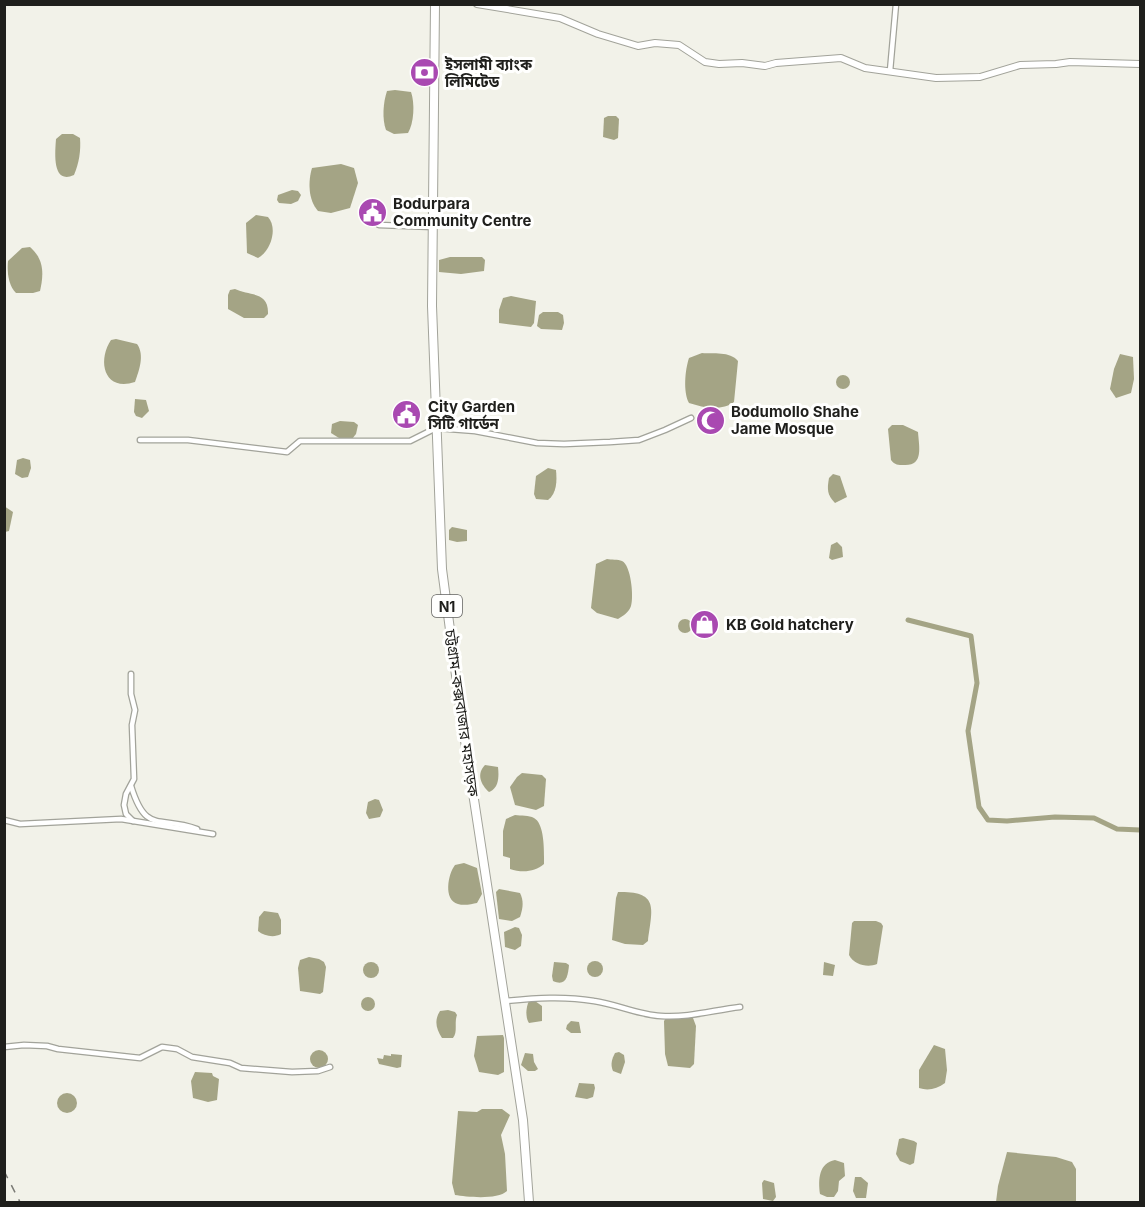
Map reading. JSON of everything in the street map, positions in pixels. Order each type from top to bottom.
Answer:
[{"type":"highway","name":"চট্টগ্রাম-কক্সবাজার মহাসড়ক","points":[[435,4],[432,306],[442,569],[462,721],[523,1120],[529,1203]]},
{"type":"street","points":[[477,4],[560,18],[598,34],[638,46],[655,43],[680,45],[705,62],[719,64],[742,63],[765,66],[776,63],[841,58],[865,68],[936,78],[980,76],[1020,65],[1070,62],[1140,64]]},
{"type":"street","points":[[890,70],[896,4]]},
{"type":"street","points":[[379,225],[433,227]]},
{"type":"street","points":[[140,440],[188,440],[287,452],[300,441],[410,441],[436,428],[475,431],[537,443],[564,444],[639,440],[691,418]]},
{"type":"street","points":[[131,674],[131,694],[135,710],[132,725],[134,779],[126,794],[124,805],[126,814],[133,821]]},
{"type":"street","points":[[131,786],[135,802],[144,816],[205,832]]},
{"type":"street","points":[[4,820],[20,824],[121,819],[213,834]]},
{"type":"street","points":[[506,1001],[569,997],[660,1016],[704,1013],[740,1007]]},
{"type":"street","points":[[4,1047],[47,1046],[140,1058],[162,1047],[177,1049],[192,1057],[230,1063],[241,1068],[292,1072],[330,1068]]},
{"type":"shaded area","points":[[387,91],[411,92],[413,113],[408,133],[394,134],[386,130],[384,106]]},
{"type":"shaded area","points":[[616,116],[619,119],[618,138],[614,140],[603,137],[604,118]]},
{"type":"shaded area","points":[[62,134],[73,134],[80,138],[76,170],[74,175],[67,177],[58,172],[55,159],[56,139]]},
{"type":"shaded area","points":[[341,164],[354,168],[358,183],[350,208],[331,213],[318,211],[312,201],[310,190],[312,168]]},
{"type":"shaded area","points":[[292,190],[298,191],[301,195],[298,201],[291,204],[279,203],[278,195]]},
{"type":"shaded area","points":[[256,215],[268,217],[273,233],[270,245],[258,258],[247,253],[246,223]]},
{"type":"shaded area","points":[[30,247],[42,267],[40,291],[16,293],[9,278],[8,261],[22,248]]},
{"type":"shaded area","points":[[450,257],[482,257],[485,260],[484,271],[461,274],[439,272],[439,260]]},
{"type":"shaded area","points":[[235,289],[262,298],[268,314],[264,318],[244,318],[228,309],[228,295],[230,290]]},
{"type":"shaded area","points":[[511,296],[536,301],[534,323],[531,327],[499,323],[499,310],[503,298]]},
{"type":"shaded area","points":[[543,312],[558,312],[563,315],[562,330],[541,329],[537,326],[539,315]]},
{"type":"shaded area","points":[[111,340],[137,344],[139,348],[140,363],[135,382],[116,383],[106,373],[104,357]]},
{"type":"shaded area","points":[[702,353],[726,354],[738,361],[734,402],[729,405],[713,408],[689,403],[685,387],[689,358]]},
{"type":"shaded area","points":[[1120,354],[1133,357],[1134,379],[1131,393],[1116,398],[1110,389]]},
{"type":"shaded area","points":[[840,375],[846,375],[850,382],[846,389],[840,389],[836,385],[836,379]]},
{"type":"shaded area","points":[[135,399],[146,400],[149,411],[142,418],[136,416],[134,412]]},
{"type":"shaded area","points":[[340,421],[354,422],[358,425],[352,439],[339,438],[331,433],[332,424]]},
{"type":"shaded area","points":[[892,425],[903,425],[918,432],[919,454],[915,462],[900,465],[891,460],[888,429]]},
{"type":"shaded area","points":[[23,458],[30,460],[31,468],[28,477],[22,478],[15,474],[17,460]]},
{"type":"shaded area","points":[[548,468],[556,470],[555,490],[548,500],[536,499],[534,494],[536,476]]},
{"type":"shaded area","points":[[833,474],[840,476],[847,497],[835,503],[828,489],[829,478]]},
{"type":"shaded area","points":[[4,506],[13,512],[9,531],[5,532]]},
{"type":"shaded area","points":[[452,527],[467,530],[467,541],[449,540],[449,530]]},
{"type":"shaded area","points":[[837,542],[842,547],[843,557],[832,560],[829,558],[831,545]]},
{"type":"shaded area","points":[[607,559],[620,560],[625,564],[631,582],[631,606],[618,619],[597,613],[591,608],[596,564]]},
{"type":"shaded area","points":[[685,619],[690,621],[692,626],[690,631],[685,633],[680,631],[678,626],[680,621]]},
{"type":"shaded area","points":[[485,765],[498,767],[497,785],[489,792],[480,776]]},
{"type":"shaded area","points":[[522,773],[542,775],[546,779],[544,806],[536,810],[515,805],[510,787]]},
{"type":"shaded area","points":[[379,800],[383,810],[380,817],[369,819],[366,813],[368,802]]},
{"type":"shaded area","points":[[515,815],[532,817],[538,821],[543,839],[544,864],[537,869],[519,871],[510,869],[510,858],[503,856],[503,831],[506,819]]},
{"type":"shaded area","points":[[464,863],[477,868],[482,894],[477,903],[460,905],[453,902],[448,886],[450,874],[455,865]]},
{"type":"shaded area","points":[[499,889],[520,893],[523,905],[520,917],[512,921],[499,919],[496,892]]},
{"type":"shaded area","points":[[618,892],[641,895],[650,904],[651,920],[648,941],[643,945],[625,944],[612,940]]},
{"type":"shaded area","points":[[264,911],[278,913],[281,920],[281,934],[269,936],[258,931],[259,917]]},
{"type":"shaded area","points":[[854,921],[876,921],[883,926],[877,964],[866,966],[858,963],[849,955],[852,923]]},
{"type":"shaded area","points":[[515,927],[519,928],[522,935],[521,946],[515,950],[505,947],[504,932]]},
{"type":"shaded area","points":[[309,957],[319,959],[326,967],[323,992],[320,994],[300,991],[298,968],[300,960]]},
{"type":"shaded area","points":[[592,961],[598,961],[603,969],[601,975],[592,977],[587,972],[587,966]]},
{"type":"shaded area","points":[[368,962],[374,962],[379,970],[377,976],[368,978],[363,973],[363,967]]},
{"type":"shaded area","points":[[554,962],[569,965],[567,976],[561,983],[553,981]]},
{"type":"shaded area","points":[[824,962],[835,965],[833,976],[823,975]]},
{"type":"shaded area","points":[[365,997],[371,997],[375,1004],[371,1011],[365,1011],[361,1007],[361,1001]]},
{"type":"shaded area","points":[[529,1001],[535,1001],[542,1006],[542,1021],[529,1023],[526,1012]]},
{"type":"shaded area","points":[[448,1010],[457,1015],[455,1033],[453,1038],[442,1038],[436,1021],[440,1011]]},
{"type":"shaded area","points":[[666,1018],[693,1018],[696,1026],[694,1064],[690,1068],[668,1066],[665,1054],[664,1021]]},
{"type":"shaded area","points":[[571,1021],[579,1022],[581,1033],[571,1033],[566,1029]]},
{"type":"shaded area","points":[[503,1035],[504,1072],[498,1075],[479,1072],[474,1056],[477,1036]]},
{"type":"shaded area","points":[[934,1045],[945,1049],[947,1070],[945,1083],[932,1089],[919,1088],[919,1070]]},
{"type":"shaded area","points":[[319,1050],[325,1053],[328,1059],[325,1065],[319,1068],[313,1065],[310,1059],[313,1053]]},
{"type":"shaded area","points":[[619,1052],[624,1055],[625,1062],[621,1074],[613,1071],[612,1066],[615,1053]]},
{"type":"shaded area","points":[[525,1053],[533,1054],[538,1069],[528,1071],[521,1065]]},
{"type":"shaded area","points":[[391,1054],[402,1055],[401,1067],[379,1064],[377,1058],[383,1059],[384,1055],[391,1056]]},
{"type":"shaded area","points":[[195,1072],[212,1073],[219,1079],[217,1100],[208,1102],[193,1098],[191,1081]]},
{"type":"shaded area","points":[[579,1083],[594,1084],[593,1097],[587,1099],[575,1097]]},
{"type":"shaded area","points":[[67,1093],[74,1096],[77,1103],[74,1110],[67,1113],[60,1110],[57,1103],[60,1096]]},
{"type":"shaded area","points":[[482,1109],[502,1109],[510,1115],[501,1135],[505,1154],[507,1191],[490,1197],[455,1195],[452,1183],[458,1111],[477,1112]]},
{"type":"shaded area","points":[[903,1138],[917,1143],[914,1163],[910,1165],[900,1161],[896,1154],[899,1139]]},
{"type":"shaded area","points":[[1007,1152],[1056,1157],[1072,1162],[1076,1169],[1076,1202],[996,1202]]},
{"type":"shaded area","points":[[835,1160],[844,1163],[845,1176],[839,1181],[838,1191],[834,1197],[827,1197],[820,1194],[821,1172],[826,1164]]},
{"type":"shaded area","points":[[855,1177],[861,1177],[868,1183],[866,1198],[856,1198],[853,1191]]},
{"type":"shaded area","points":[[764,1180],[774,1183],[776,1197],[773,1201],[763,1199],[762,1183]]},
{"type":"waterway","points":[[908,620],[971,636],[977,683],[968,731],[979,807],[988,820],[1094,818],[1117,829],[1140,830]]},
{"type":"railway","points":[[4,1171],[20,1202]]},
{"type":"place","name":"ইসলামী ব্যাংক লিমিটেড","points":[[424,73]]},
{"type":"place","name":"Bodurpara Community Centre","points":[[372,212]]},
{"type":"place","name":"City Garden সিটি গার্ডেন","points":[[407,415]]},
{"type":"place","name":"Bodumollo Shahe Jame Mosque","points":[[710,420]]},
{"type":"place","name":"KB Gold hatchery","points":[[705,624]]}]
